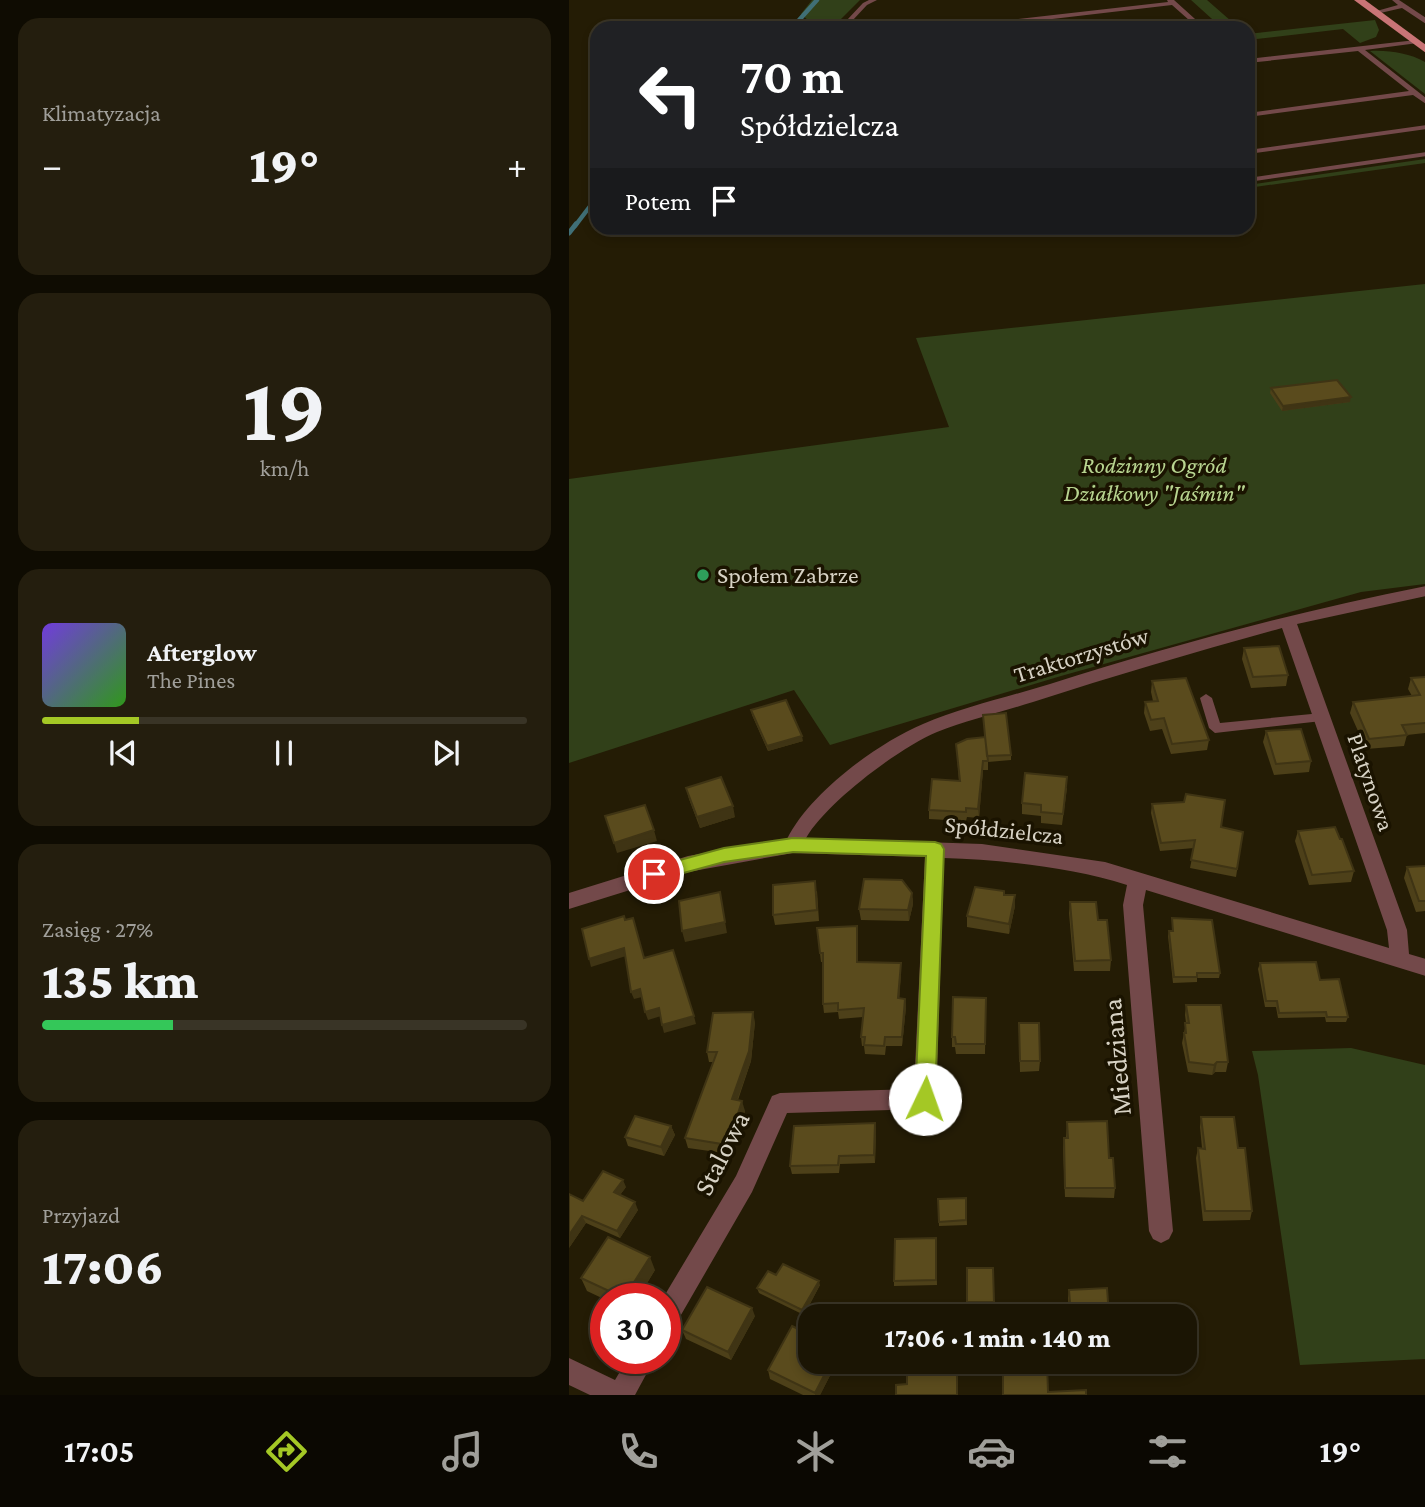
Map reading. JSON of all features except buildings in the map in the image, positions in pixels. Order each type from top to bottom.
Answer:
[{"type":"main road","points":[[1359,0],[1425,50]]},
{"type":"street","name":"Traktorzystów","points":[[793,845],[796,835],[811,814],[898,746],[930,728],[1138,662],[1359,602],[1425,591]]},
{"type":"street","name":"Platynowa","points":[[1288,621],[1397,930],[1400,951],[1397,959]]},
{"type":"street","name":"Spółdzielcza","points":[[569,901],[687,864],[793,845],[935,849],[1044,859],[1138,879],[1425,968]]},
{"type":"street","name":"Stalowa","points":[[681,1291],[744,1184],[780,1103],[925,1099],[935,849]]},
{"type":"street","name":"Miedziana","points":[[1138,879],[1133,905],[1161,1231]]},
{"type":"street","points":[[569,1371],[619,1395],[632,1374]]},
{"type":"lane","points":[[849,21],[865,4],[874,0]]},
{"type":"lane","points":[[1395,0],[1425,22]]},
{"type":"lane","points":[[1035,21],[1171,1],[1194,21]]},
{"type":"lane","points":[[1376,12],[1403,6]]},
{"type":"lane","points":[[1255,60],[1416,42]]},
{"type":"lane","points":[[1359,48],[1425,102]]},
{"type":"lane","points":[[1255,114],[1413,93]]},
{"type":"lane","points":[[1255,151],[1425,127]]},
{"type":"lane","points":[[1255,179],[1425,154]]},
{"type":"lane","points":[[1206,698],[1215,728],[1322,718]]},
{"type":"green space","points":[[812,0],[860,0],[841,21],[809,21],[801,14]]},
{"type":"green space","points":[[1191,0],[1207,0],[1231,21],[1214,21]]},
{"type":"green space","points":[[1375,20],[1379,30],[1376,37],[1360,43],[1343,29],[1255,39],[1255,33]]},
{"type":"green space","points":[[1370,51],[1399,53],[1425,62],[1425,94]]},
{"type":"green space","points":[[1425,159],[1425,163],[1255,187],[1255,184]]},
{"type":"green space","name":"Rodzinny Ogród Działkowy \"Jaśmin\"","points":[[1425,284],[1425,584],[1361,592],[1061,676],[830,745],[794,690],[569,763],[569,479],[949,427],[916,338]]},
{"type":"green space","points":[[1351,1048],[1425,1065],[1425,1359],[1300,1365],[1258,1075],[1252,1051]]},
{"type":"waterway","points":[[798,21],[817,0]]},
{"type":"waterway","points":[[575,226],[590,206]]},
{"type":"waterway","points":[[569,233],[576,224]]},
{"type":"place","name":"Społem Zabrze","points":[[703,575]]},
{"type":"route","points":[[654,874],[724,855],[793,845],[935,849],[925,1099]]}]
